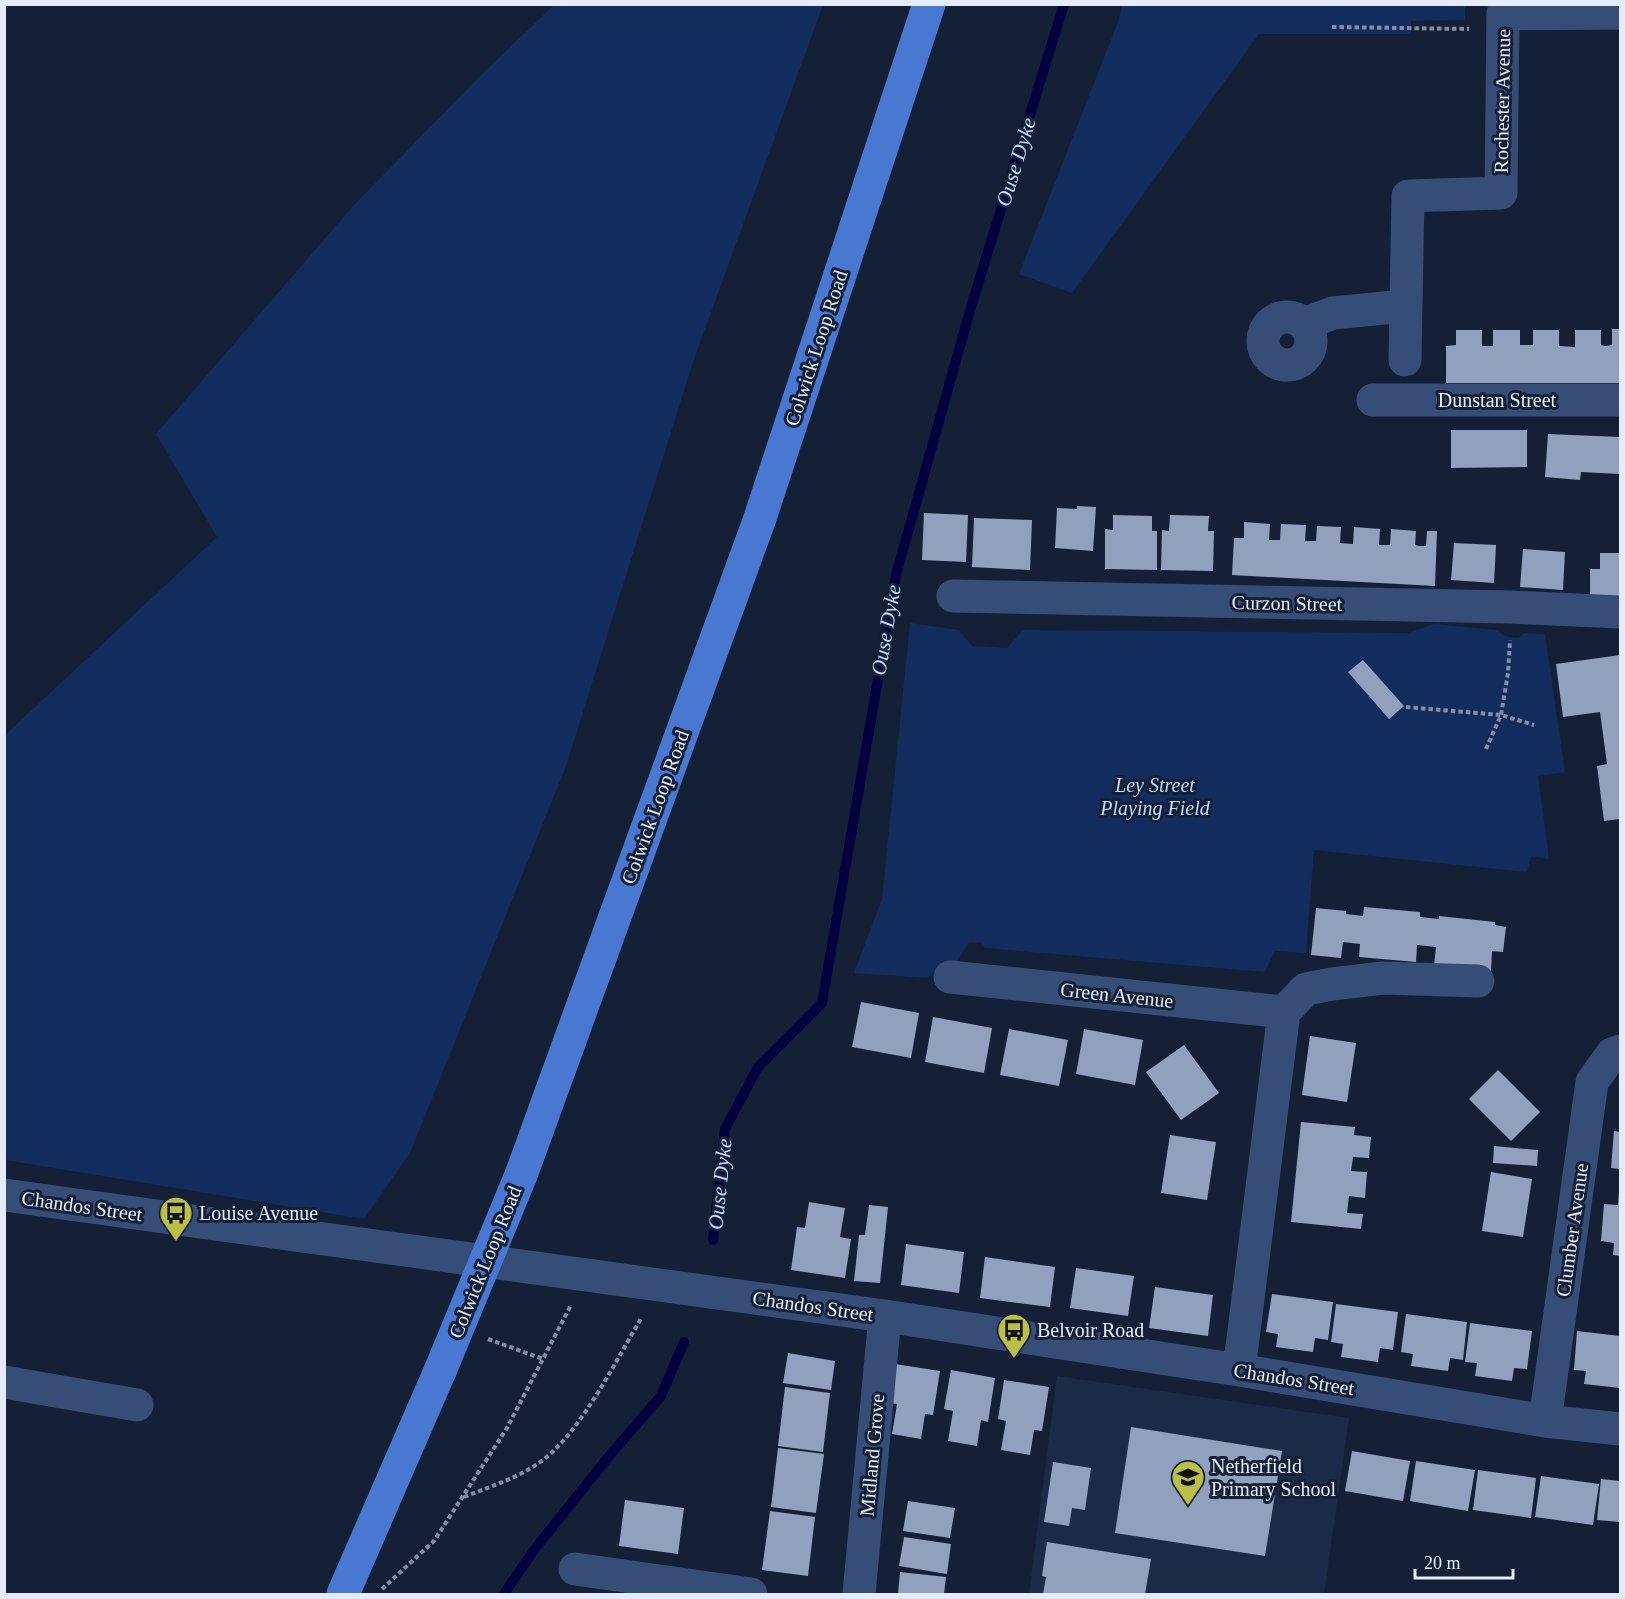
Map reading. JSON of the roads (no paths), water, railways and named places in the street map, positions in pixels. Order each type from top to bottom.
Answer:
[{"type":"main road","name":"Colwick Loop Road","points":[[343,1594],[440,1371],[521,1174],[759,521],[929,4]]},
{"type":"street","name":"Rochester Avenue","points":[[1405,360],[1408,196],[1501,193],[1503,14],[1620,13]]},
{"type":"street","points":[[1304,324],[1333,313],[1405,306]]},
{"type":"street","name":"Dunstan Street","points":[[1373,400],[1620,400]]},
{"type":"street","name":"Curzon Street","points":[[953,596],[1510,607],[1620,612]]},
{"type":"street","name":"Green Avenue","points":[[950,977],[1284,1012]]},
{"type":"street","points":[[1239,1370],[1284,1012],[1305,989],[1332,984],[1383,978],[1478,981]]},
{"type":"street","name":"Clumber Avenue","points":[[1545,1421],[1592,1082],[1612,1054],[1620,1051]]},
{"type":"street","name":"Chandos Street","points":[[4,1195],[885,1316],[1239,1370],[1545,1421],[1620,1428]]},
{"type":"street","name":"Midland Grove","points":[[859,1594],[885,1316]]},
{"type":"street","points":[[4,1382],[137,1405]]},
{"type":"street","points":[[575,1569],[751,1594]]},
{"type":"waterway","name":"Ouse Dyke","points":[[713,1240],[725,1129],[758,1067],[822,1003],[896,575],[971,307],[1064,4]]},
{"type":"waterway","name":"Ouse Dyke","points":[[504,1594],[534,1550],[610,1455],[661,1396],[684,1342]]},
{"type":"place","name":"Louise Avenue","points":[[176,1242]]},
{"type":"place","name":"Belvoir Road","points":[[1014,1359]]},
{"type":"place","name":"Netherfield Primary School","points":[[1188,1506]]},
{"type":"park label","name":"Ley Street Playing Field","points":[[1155,796]]}]
